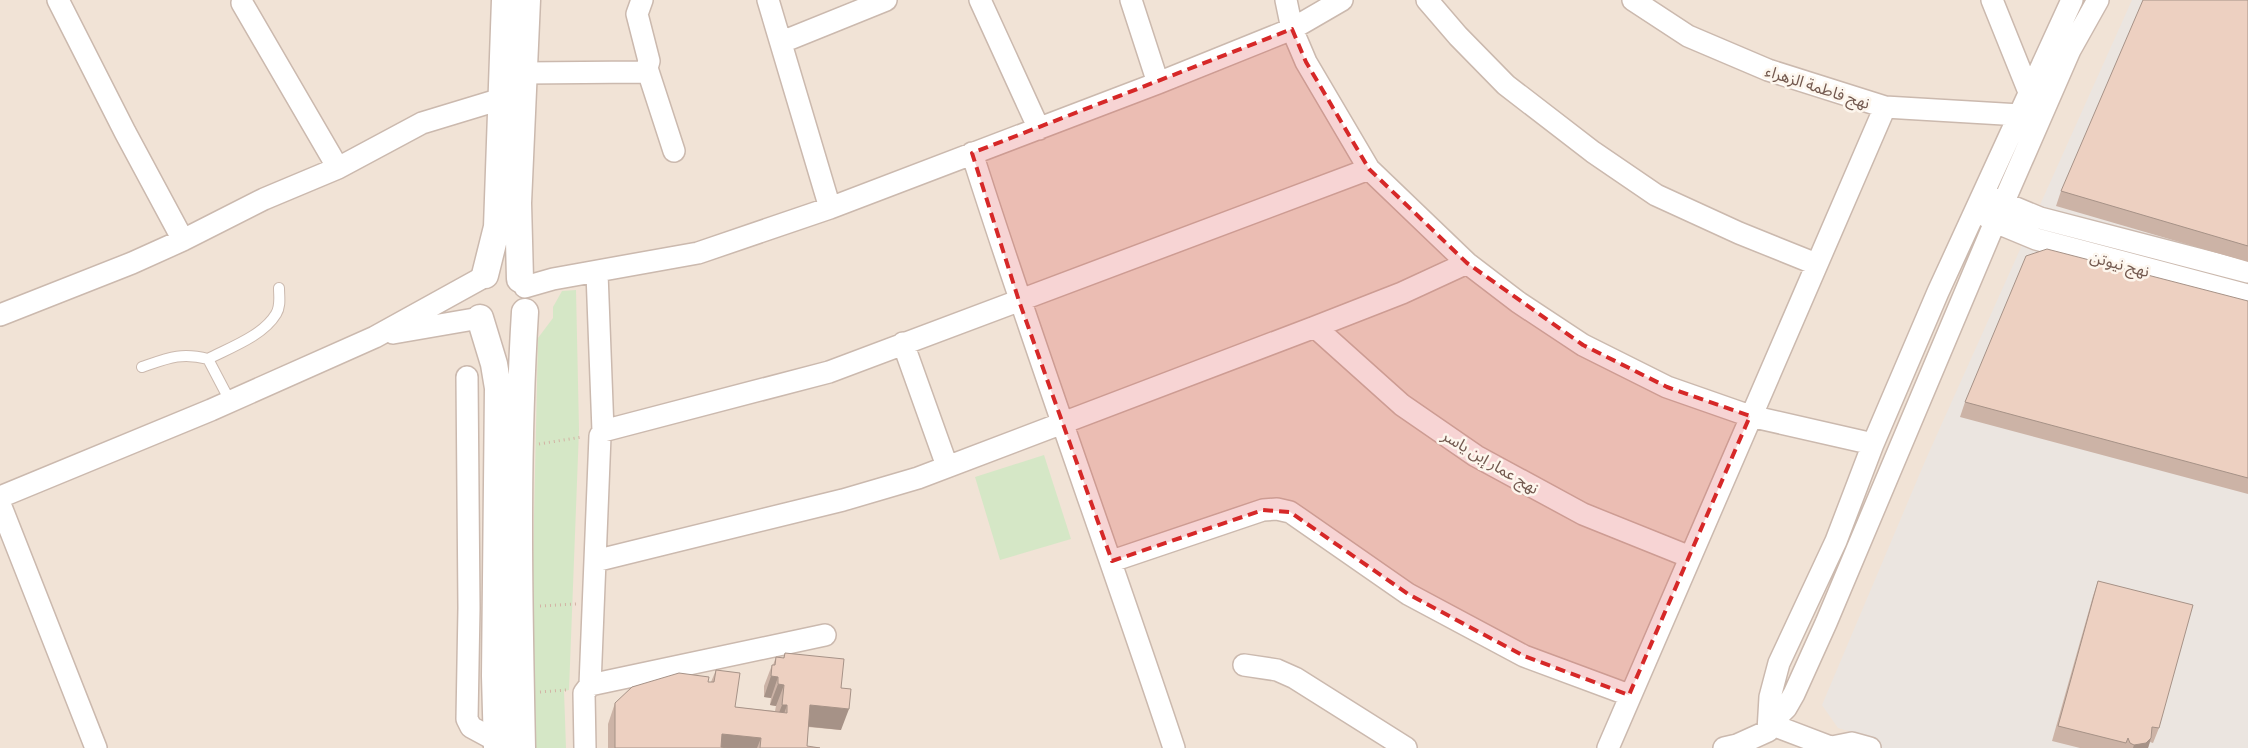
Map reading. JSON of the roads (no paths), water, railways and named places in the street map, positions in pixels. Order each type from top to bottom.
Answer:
[{"type":"street","points":[[58,0],[124,132],[184,240]]},
{"type":"street","points":[[497,744],[495,666],[498,388],[494,364],[480,318],[472,303],[472,294],[483,277],[497,227],[505,0]]},
{"type":"street","points":[[522,748],[518,606],[519,398],[523,293],[518,203],[527,0]]},
{"type":"street","points":[[642,0],[637,14],[649,58],[647,68],[674,152]]},
{"type":"street","points":[[768,0],[830,208]]},
{"type":"street","points":[[782,42],[886,0]]},
{"type":"street","points":[[980,0],[1039,129]]},
{"type":"street","points":[[1131,0],[1158,84]]},
{"type":"street","points":[[1286,0],[1292,29],[1306,62],[1369,169],[1467,263],[1518,302],[1584,345],[1667,387],[1750,416],[1873,444]]},
{"type":"street","points":[[523,293],[553,279],[597,273],[698,253],[830,208],[1158,84],[1292,29],[1342,0]]},
{"type":"street","points":[[1427,0],[1458,36],[1506,85],[1585,146],[1656,195],[1739,233],[1816,264]]},
{"type":"street","name":"نهج فاطمة الزهراء","points":[[1633,0],[1688,36],[1714,48],[1768,70],[1885,107],[2020,115]]},
{"type":"street","points":[[1992,0],[2029,92]]},
{"type":"street","points":[[1769,736],[1770,697],[1779,663],[1836,541],[1873,444],[1938,292],[1981,202],[2072,0]]},
{"type":"street","points":[[1769,736],[1786,708],[1826,623],[2070,50],[2098,0]]},
{"type":"street","points":[[242,3],[338,168]]},
{"type":"street","points":[[524,73],[631,74],[642,72],[647,68]]},
{"type":"street","points":[[0,315],[132,263],[184,240],[264,200],[338,168],[422,123],[501,99]]},
{"type":"street","points":[[1608,748],[1885,107]]},
{"type":"street","points":[[972,153],[1019,301],[1112,561],[1174,748]]},
{"type":"street","points":[[602,433],[829,372],[1369,169]]},
{"type":"street","points":[[1981,202],[1999,213]]},
{"type":"street","name":"نهج نيوتن","points":[[1999,213],[2040,218],[2248,272]]},
{"type":"street","name":"نهج نيوتن","points":[[1999,213],[2036,239],[2248,295]]},
{"type":"street","points":[[595,561],[843,500],[918,478],[1402,293],[1467,263]]},
{"type":"street","points":[[0,497],[230,401],[375,336],[483,277],[499,271],[507,272],[523,293],[520,318],[505,326],[490,324],[480,318],[375,336]]},
{"type":"street","points":[[585,748],[602,433],[597,273]]},
{"type":"street","name":"نهج عمار إبن ياسر","points":[[1315,327],[1402,405],[1476,456],[1582,514],[1690,557]]},
{"type":"street","points":[[902,343],[947,466]]},
{"type":"street","points":[[466,377],[469,608],[467,719],[471,728],[497,744]]},
{"type":"street","points":[[0,504],[96,748]]},
{"type":"street","points":[[1112,561],[1263,510],[1277,509],[1290,512],[1408,594],[1524,656],[1629,696]]},
{"type":"street","points":[[587,689],[825,635]]},
{"type":"street","points":[[1244,665],[1277,670],[1295,678],[1406,748]]},
{"type":"street","points":[[1724,748],[1769,736],[1832,748],[1852,743],[1870,748]]},
{"type":"lane","points":[[208,359],[265,326],[276,315],[280,305],[279,288]]},
{"type":"lane","points":[[142,367],[178,355],[191,354],[208,359],[230,401]]}]
